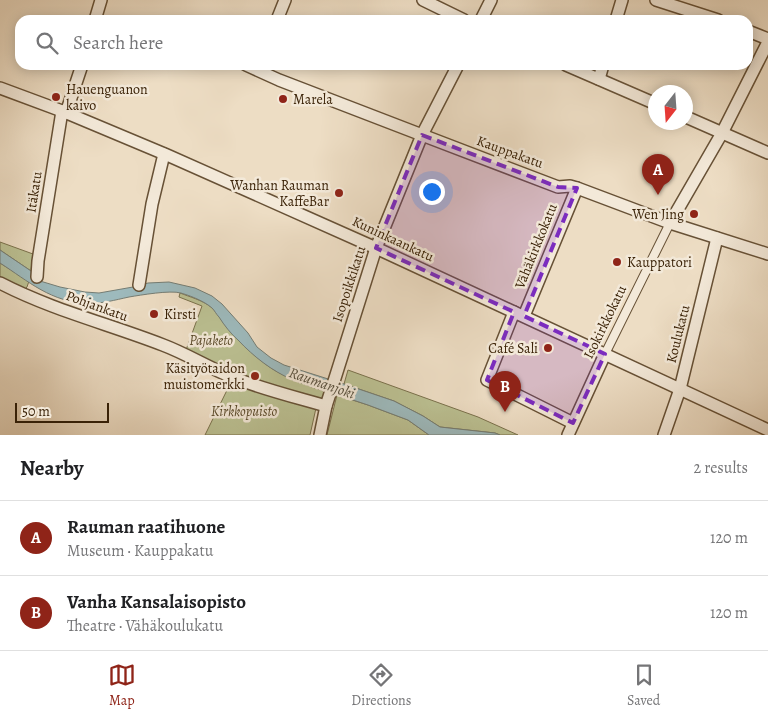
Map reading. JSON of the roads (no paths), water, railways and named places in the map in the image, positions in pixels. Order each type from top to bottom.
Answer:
[{"type":"street","points":[[96,15],[100,0]]},
{"type":"street","points":[[279,15],[285,0]]},
{"type":"street","points":[[423,0],[454,15]]},
{"type":"street","points":[[483,15],[490,0]]},
{"type":"street","points":[[618,15],[622,0]]},
{"type":"street","points":[[656,0],[702,15]]},
{"type":"street","points":[[670,223],[722,133],[768,40],[753,33]]},
{"type":"street","name":"Itäkatu","points":[[37,277],[38,261],[64,112],[80,70]]},
{"type":"street","name":"Kauppakatu","points":[[266,70],[279,80],[558,187],[570,186],[670,223],[768,254]]},
{"type":"street","name":"Isopoikkikatu","points":[[320,435],[326,406],[376,248],[422,135],[455,70]]},
{"type":"street","points":[[578,70],[648,100]]},
{"type":"street","points":[[599,79],[602,70]]},
{"type":"street","name":"Kuninkaankatu","points":[[0,88],[64,112],[164,154],[376,248],[767,430]]},
{"type":"street","points":[[693,120],[768,153]]},
{"type":"street","points":[[139,285],[152,204],[164,154]]},
{"type":"street","name":"Vähäkirkkokatu","points":[[573,423],[487,380],[576,188]]},
{"type":"street","name":"Isokirkkokatu","points":[[568,435],[605,354],[670,223]]},
{"type":"street","name":"Koulukatu","points":[[664,435],[680,389],[717,238]]},
{"type":"street","name":"Pohjankatu","points":[[0,283],[67,312],[164,346],[233,378],[326,406]]},
{"type":"water","name":"Raumanjoki","points":[[0,250],[31,271],[40,281],[85,292],[99,293],[148,283],[169,282],[195,288],[212,296],[222,304],[248,333],[257,347],[284,365],[394,401],[440,427],[500,435],[429,435],[408,420],[293,380],[278,372],[250,352],[230,332],[212,308],[197,299],[181,293],[170,292],[141,295],[108,302],[75,302],[41,290],[0,263]]},
{"type":"place","name":"Hauenguanon kaivo","points":[[56,97]]},
{"type":"place","name":"Marela","points":[[283,99]]},
{"type":"place","name":"Wanhan Rauman KaffeBar","points":[[339,193]]},
{"type":"place","name":"Rauman raatihuone","points":[[658,195]]},
{"type":"place","name":"Wen Jing","points":[[694,214]]},
{"type":"place","name":"Kauppatori","points":[[617,262]]},
{"type":"place","name":"Kirsti","points":[[154,314]]},
{"type":"place","name":"Café Sali","points":[[548,348]]},
{"type":"place","name":"Käsityötaidon muistomerkki","points":[[255,376]]},
{"type":"place","name":"Vanha Kansalaisopisto","points":[[505,412]]},
{"type":"park label","name":"Pajaketo","points":[[211,340]]},
{"type":"park label","name":"Kirkkopuisto","points":[[244,411]]}]
